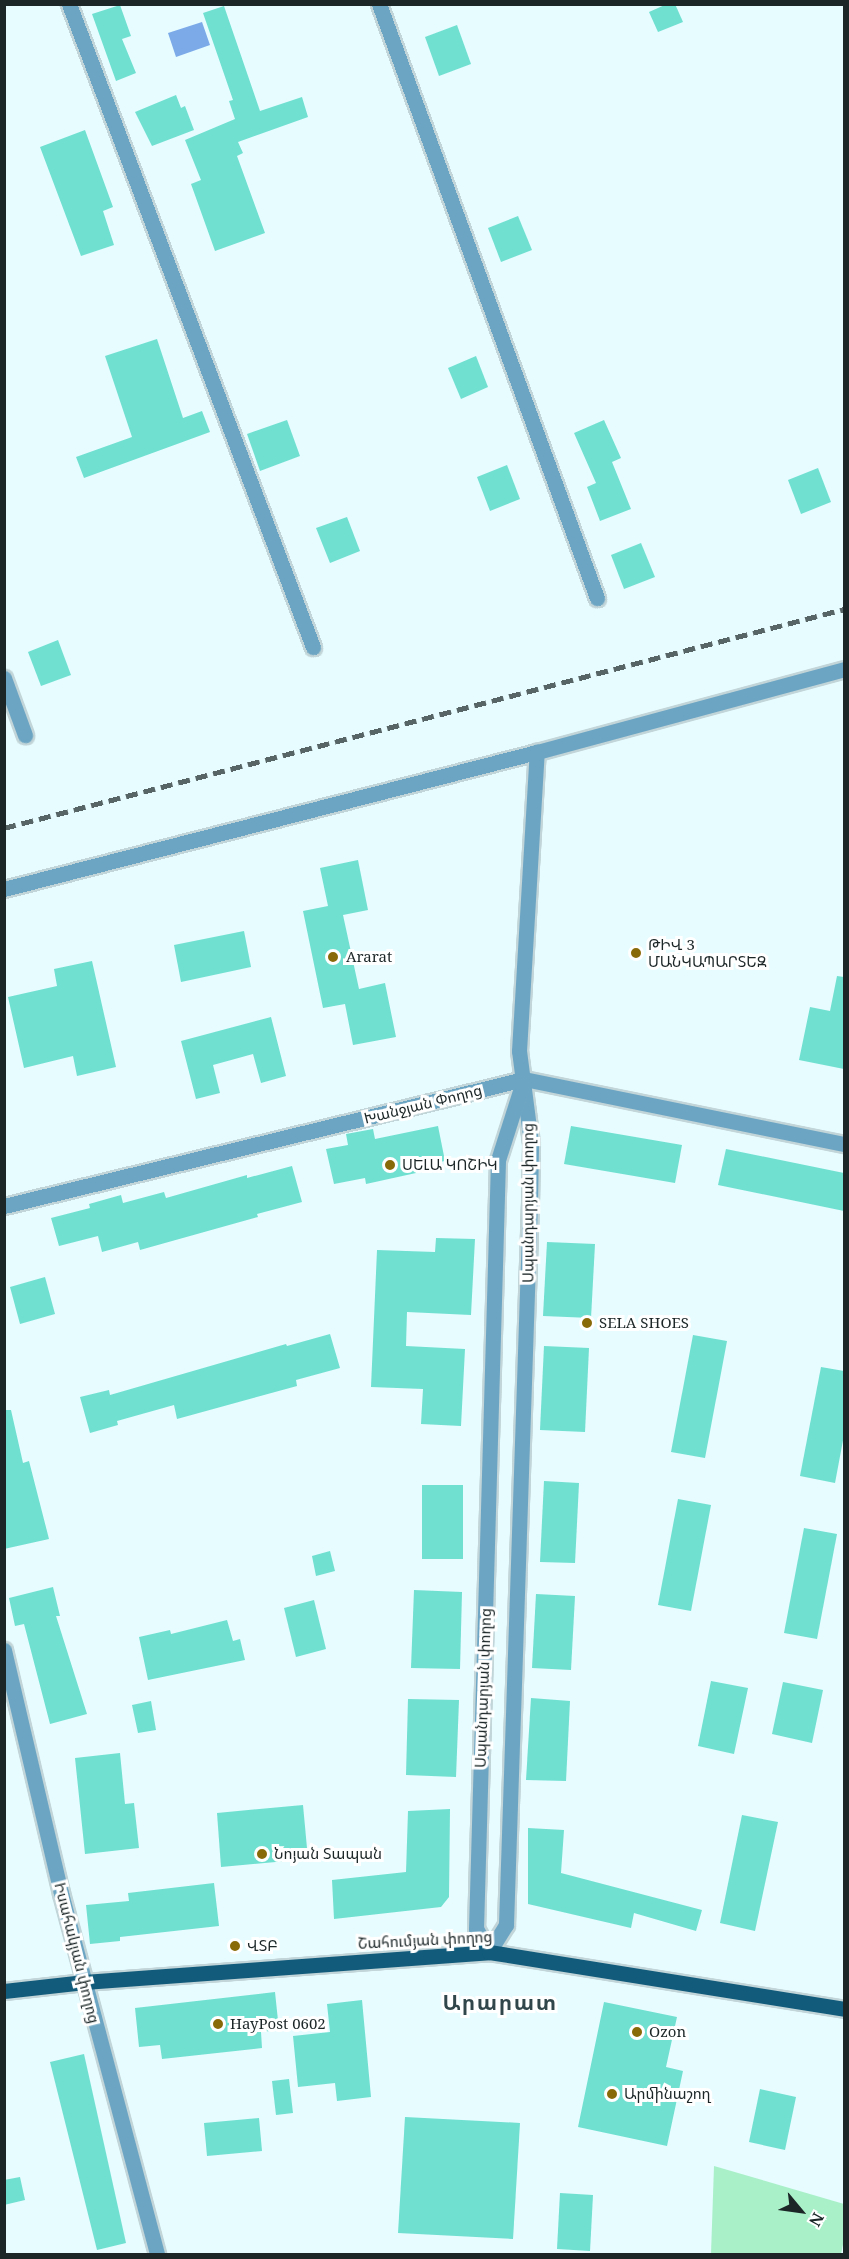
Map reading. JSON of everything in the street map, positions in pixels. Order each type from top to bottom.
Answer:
[{"type":"main road","name":"Շահումյան փողոց","points":[[4,1991],[84,1982],[489,1953],[844,2009]]},
{"type":"street","points":[[69,4],[313,647]]},
{"type":"street","points":[[379,4],[597,598]]},
{"type":"street","points":[[4,889],[537,752],[844,669]]},
{"type":"street","points":[[4,678],[25,735]]},
{"type":"street","points":[[524,1079],[519,1051],[537,752]]},
{"type":"street","name":"Խանջյան Փողոց","points":[[4,1206],[524,1079],[844,1144]]},
{"type":"street","name":"Սպանդարյան փողոց","points":[[489,1953],[476,1929],[498,1160],[524,1079]]},
{"type":"street","name":"Սպանդարյան փողոց","points":[[489,1953],[506,1925],[530,1203],[531,1143],[524,1079]]},
{"type":"street","name":"Իսահակյան փողոց","points":[[4,1650],[84,1982],[157,2254]]},
{"type":"green space","points":[[714,2166],[844,2204],[844,2240],[841,2254],[711,2254]]},
{"type":"water","points":[[202,22],[210,45],[176,57],[168,33]]},
{"type":"building","points":[[667,4],[675,4],[683,22],[658,32],[649,12]]},
{"type":"building","points":[[120,5],[131,36],[122,39],[136,73],[116,81],[92,14]]},
{"type":"building","points":[[224,6],[260,111],[302,97],[308,117],[238,142],[243,153],[237,156],[265,233],[215,251],[191,184],[201,180],[185,140],[235,119],[229,101],[233,100],[203,13]]},
{"type":"building","points":[[457,25],[471,64],[439,76],[425,37]]},
{"type":"building","points":[[176,95],[181,108],[185,106],[194,130],[152,146],[135,112]]},
{"type":"building","points":[[85,130],[113,207],[103,211],[114,245],[81,256],[40,147]]},
{"type":"building","points":[[518,216],[532,250],[501,262],[488,228]]},
{"type":"building","points":[[157,339],[183,418],[202,411],[210,432],[84,478],[76,457],[132,437],[105,356]]},
{"type":"building","points":[[476,356],[488,387],[461,399],[448,368]]},
{"type":"building","points":[[287,420],[300,456],[260,471],[247,434]]},
{"type":"building","points":[[604,420],[621,458],[612,462],[631,509],[600,521],[587,487],[596,483],[574,433]]},
{"type":"building","points":[[507,465],[520,499],[490,511],[477,477]]},
{"type":"building","points":[[818,468],[831,502],[801,514],[788,480]]},
{"type":"building","points":[[347,517],[360,551],[330,563],[316,528]]},
{"type":"building","points":[[641,543],[655,577],[624,589],[611,555]]},
{"type":"building","points":[[58,640],[71,675],[41,686],[28,652]]},
{"type":"building","points":[[358,860],[368,910],[343,915],[359,989],[385,983],[396,1037],[353,1045],[345,1004],[323,1008],[303,911],[328,906],[320,868]]},
{"type":"building","points":[[244,931],[251,967],[181,982],[174,945]]},
{"type":"building","points":[[92,961],[116,1067],[77,1076],[73,1056],[24,1068],[8,997],[57,986],[54,969]]},
{"type":"building","points":[[837,976],[844,977],[844,1069],[799,1060],[810,1007],[830,1011]]},
{"type":"building","points":[[271,1017],[286,1076],[261,1083],[253,1054],[213,1065],[220,1093],[196,1099],[181,1041]]},
{"type":"building","points":[[438,1126],[445,1161],[415,1167],[416,1173],[366,1184],[365,1178],[334,1184],[326,1149],[348,1145],[346,1134],[373,1129],[375,1139]]},
{"type":"building","points":[[571,1126],[682,1145],[675,1183],[564,1164]]},
{"type":"building","points":[[726,1149],[844,1173],[844,1211],[718,1185]]},
{"type":"building","points":[[292,1166],[302,1202],[257,1214],[258,1217],[140,1250],[138,1242],[102,1252],[98,1236],[59,1246],[51,1218],[90,1208],[89,1204],[121,1195],[123,1203],[164,1192],[166,1198],[247,1175],[247,1178]]},
{"type":"building","points":[[436,1238],[475,1239],[471,1315],[407,1312],[406,1346],[465,1349],[461,1426],[421,1424],[423,1389],[371,1387],[377,1250],[435,1252]]},
{"type":"building","points":[[547,1242],[595,1244],[591,1318],[543,1316]]},
{"type":"building","points":[[45,1277],[55,1314],[20,1324],[10,1287]]},
{"type":"building","points":[[330,1334],[340,1368],[296,1380],[297,1386],[177,1419],[174,1405],[117,1421],[118,1425],[90,1433],[80,1397],[109,1390],[110,1395],[286,1344],[287,1346]]},
{"type":"building","points":[[693,1335],[727,1341],[705,1458],[671,1452]]},
{"type":"building","points":[[544,1346],[589,1348],[585,1432],[540,1430]]},
{"type":"building","points":[[821,1367],[844,1371],[844,1435],[835,1483],[800,1476]]},
{"type":"building","points":[[4,1410],[11,1410],[23,1463],[29,1461],[49,1539],[4,1549]]},
{"type":"building","points":[[544,1481],[579,1483],[575,1563],[540,1562]]},
{"type":"building","points":[[422,1485],[463,1485],[463,1559],[422,1559]]},
{"type":"building","points":[[678,1499],[711,1505],[691,1611],[658,1605]]},
{"type":"building","points":[[804,1528],[837,1534],[817,1639],[784,1633]]},
{"type":"building","points":[[330,1551],[335,1571],[316,1576],[312,1556]]},
{"type":"building","points":[[53,1587],[60,1616],[56,1616],[87,1714],[50,1724],[24,1624],[15,1626],[9,1598]]},
{"type":"building","points":[[414,1590],[462,1592],[460,1669],[411,1668]]},
{"type":"building","points":[[536,1594],[575,1596],[571,1670],[532,1668]]},
{"type":"building","points":[[314,1600],[326,1649],[296,1657],[284,1608]]},
{"type":"building","points":[[227,1620],[233,1641],[240,1639],[245,1660],[148,1680],[139,1637],[170,1630],[171,1634]]},
{"type":"building","points":[[711,1681],[748,1688],[734,1754],[698,1746]]},
{"type":"building","points":[[783,1682],[823,1690],[812,1743],[772,1734]]},
{"type":"building","points":[[531,1698],[570,1701],[566,1781],[526,1780]]},
{"type":"building","points":[[408,1699],[459,1700],[456,1777],[406,1775]]},
{"type":"building","points":[[151,1701],[156,1730],[138,1733],[132,1705]]},
{"type":"building","points":[[120,1753],[125,1804],[134,1803],[139,1848],[85,1854],[75,1758]]},
{"type":"building","points":[[303,1805],[308,1859],[221,1867],[217,1813]]},
{"type":"building","points":[[450,1809],[449,1897],[441,1907],[334,1919],[332,1880],[406,1872],[408,1811]]},
{"type":"building","points":[[742,1815],[778,1822],[755,1931],[720,1923]]},
{"type":"building","points":[[528,1828],[564,1830],[561,1873],[702,1910],[696,1931],[634,1913],[631,1928],[528,1904]]},
{"type":"building","points":[[214,1883],[219,1926],[120,1937],[120,1941],[90,1944],[86,1905],[129,1901],[128,1893]]},
{"type":"building","points":[[275,1992],[279,2030],[261,2032],[262,2048],[162,2059],[160,2045],[139,2047],[135,2008]]},
{"type":"building","points":[[362,2000],[371,2097],[337,2101],[335,2083],[298,2087],[293,2036],[330,2032],[327,2004]]},
{"type":"building","points":[[604,2002],[677,2017],[666,2067],[683,2071],[667,2146],[578,2127]]},
{"type":"building","points":[[84,2054],[126,2243],[97,2250],[50,2062]]},
{"type":"building","points":[[289,2079],[293,2113],[276,2115],[272,2081]]},
{"type":"building","points":[[760,2089],[796,2097],[785,2150],[749,2142]]},
{"type":"building","points":[[405,2117],[520,2123],[513,2239],[398,2233]]},
{"type":"building","points":[[259,2118],[262,2151],[207,2156],[204,2123]]},
{"type":"building","points":[[20,2177],[25,2200],[4,2205],[4,2180]]},
{"type":"building","points":[[560,2193],[593,2195],[590,2251],[557,2249]]},
{"type":"railway","points":[[4,828],[844,609]]},
{"type":"place","name":"ԹԻՎ 3 ՄԱՆԿԱՊԱՐՏԵԶ","points":[[636,953]]},
{"type":"place","name":"Ararat","points":[[333,957]]},
{"type":"place","name":"ՍԵԼԱ ԿՈՇԻԿ","points":[[390,1165]]},
{"type":"place","name":"SELA SHOES","points":[[587,1323]]},
{"type":"place","name":"Նոյան Տապան","points":[[262,1854]]},
{"type":"place","name":"ՎՏԲ","points":[[235,1946]]},
{"type":"place","name":"HayPost 0602","points":[[218,2024]]},
{"type":"place","name":"Ozon","points":[[637,2032]]},
{"type":"place","name":"Արմինաշող","points":[[612,2094]]},
{"type":"district","name":"Արարատ","points":[[500,2002]]}]
